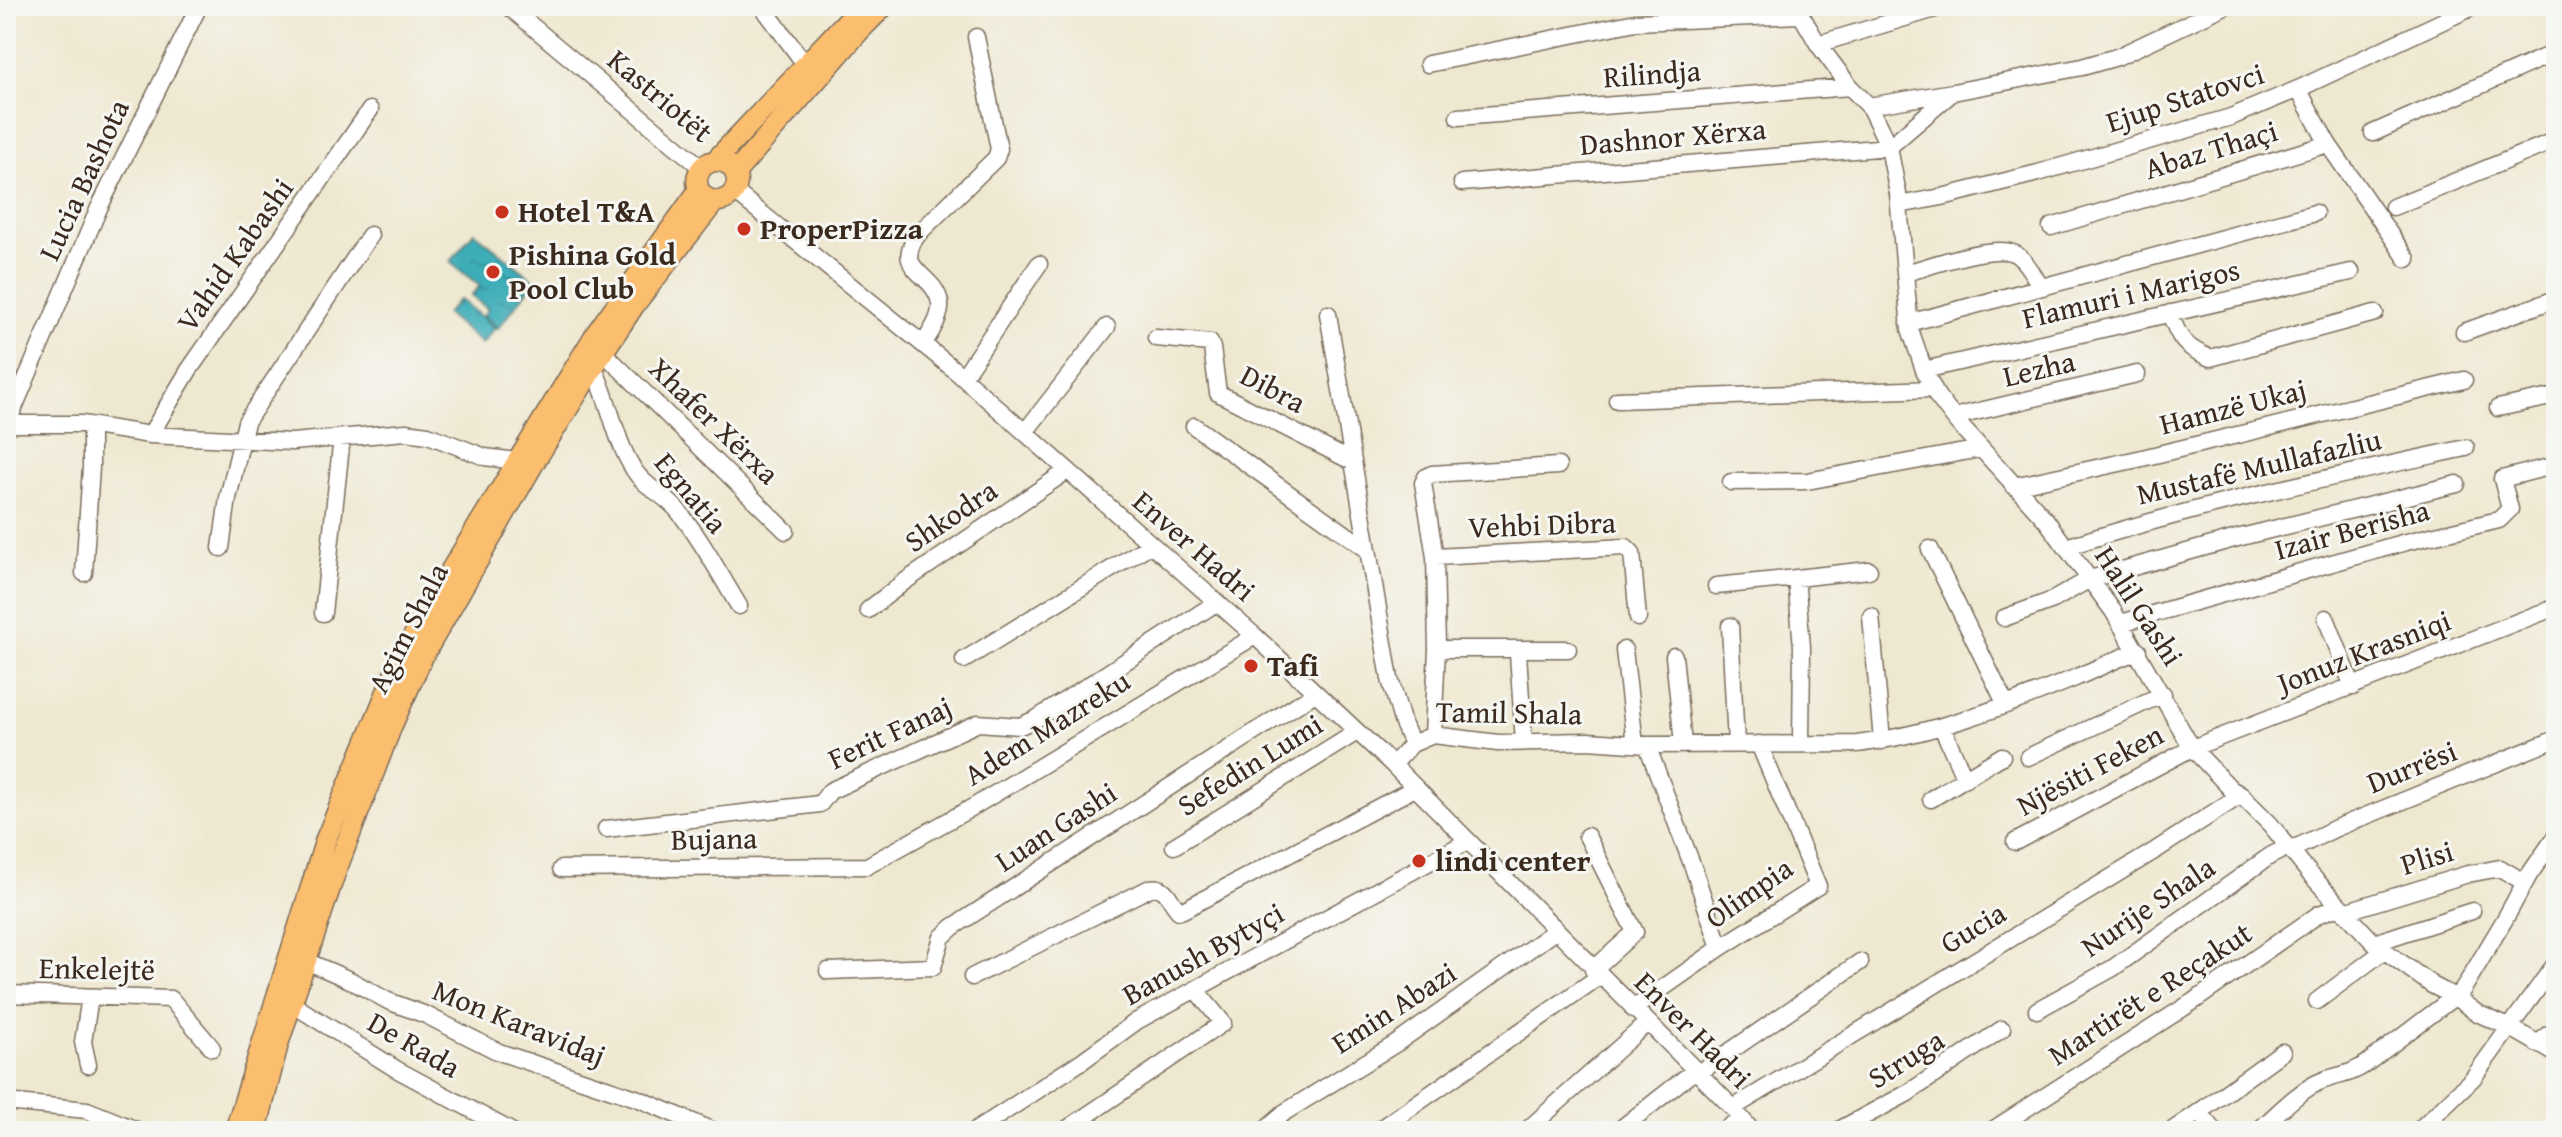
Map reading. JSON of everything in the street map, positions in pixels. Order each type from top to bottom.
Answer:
[{"type":"main road","points":[[707,196],[696,180],[708,164],[861,6]]},
{"type":"main road","name":"Agim Shala","points":[[707,196],[729,197],[735,182],[862,28],[884,6]]},
{"type":"main road","points":[[708,164],[726,163],[735,182]]},
{"type":"main road","name":"Agim Shala","points":[[256,1131],[278,1044],[306,961],[392,725],[423,656],[535,461],[707,196]]},
{"type":"main road","name":"Agim Shala","points":[[235,1131],[326,839],[388,689],[429,606],[597,332],[707,196]]},
{"type":"street","name":"Lucia Bashota","points":[[7,424],[99,208],[199,6]]},
{"type":"street","name":"Kastriotët","points":[[508,6],[708,164]]},
{"type":"street","points":[[762,6],[805,64]]},
{"type":"street","points":[[1818,44],[1945,6]]},
{"type":"street","points":[[1869,106],[2082,67],[2117,57],[2225,6]]},
{"type":"street","name":"Ejup Statovci","points":[[1899,205],[1970,190],[2231,117],[2475,6]]},
{"type":"street","points":[[1428,64],[1636,22],[1799,10]]},
{"type":"street","name":"Halil Gashi","points":[[1799,10],[1818,44],[1850,87],[1869,106],[1889,147],[1899,205],[1909,323],[1914,349],[1934,389],[1980,449],[2046,520],[2090,579],[2138,651],[2192,748],[2231,789],[2241,795],[2342,910],[2380,946],[2432,985],[2477,1013],[2556,1054]]},
{"type":"street","points":[[923,344],[940,310],[940,301],[912,265],[908,253],[910,244],[996,158],[999,149],[976,37]]},
{"type":"street","points":[[2373,133],[2556,52]]},
{"type":"street","name":"Rilindja","points":[[1458,117],[1850,87]]},
{"type":"street","name":"Abaz Thaçi","points":[[2051,227],[2328,144],[2298,89]]},
{"type":"street","points":[[1889,147],[1953,92]]},
{"type":"street","name":"Vahid Kabashi","points":[[150,435],[197,357],[370,110]]},
{"type":"street","points":[[2393,207],[2556,140]]},
{"type":"street","points":[[2328,144],[2407,259]]},
{"type":"street","name":"Dashnor Xërxa","points":[[1462,183],[1889,147]]},
{"type":"street","name":"Enver Hadri","points":[[735,182],[963,377],[1255,636],[1393,765],[1741,1119]]},
{"type":"street","points":[[1909,323],[2315,213]]},
{"type":"street","points":[[221,548],[228,498],[246,422],[370,235]]},
{"type":"street","points":[[1905,273],[1995,250],[2016,253],[2030,268],[2040,286]]},
{"type":"street","points":[[963,377],[1039,264]]},
{"type":"street","name":"Flamuri i Marigos","points":[[1924,370],[2351,272]]},
{"type":"street","points":[[2464,332],[2556,299]]},
{"type":"street","points":[[2170,313],[2178,336],[2193,351],[2210,358],[2375,313]]},
{"type":"street","name":"Dibra","points":[[1328,314],[1390,679],[1412,744]]},
{"type":"street","points":[[1025,432],[1107,327]]},
{"type":"street","name":"Dibra","points":[[1156,338],[1210,343],[1218,393],[1353,462]]},
{"type":"street","name":"Xhafer Xërxa","points":[[598,360],[786,531]]},
{"type":"street","name":"Egnatia","points":[[598,360],[601,383],[623,449],[635,473],[680,513],[739,606]]},
{"type":"street","name":"Lezha","points":[[1954,417],[2137,374]]},
{"type":"street","name":"Hamzë Ukaj","points":[[2014,486],[2464,380]]},
{"type":"street","points":[[1617,400],[1934,389]]},
{"type":"street","points":[[2498,408],[2556,396]]},
{"type":"street","points":[[7,424],[91,426],[150,435],[241,441],[292,442],[406,432],[428,435],[485,457],[516,461]]},
{"type":"street","points":[[84,573],[91,426]]},
{"type":"street","points":[[1194,426],[1368,550]]},
{"type":"street","points":[[323,613],[342,437]]},
{"type":"street","name":"Mustafë Mullafazliu","points":[[2066,547],[2183,513],[2466,448]]},
{"type":"street","points":[[1731,482],[1807,481],[1980,449]]},
{"type":"street","name":"Izair Berisha","points":[[2121,623],[2406,542],[2499,520],[2510,509],[2502,479],[2556,465]]},
{"type":"street","name":"Vehbi Dibra","points":[[1433,735],[1437,649],[1435,557],[1423,483],[1432,474],[1558,466]]},
{"type":"street","name":"Shkodra","points":[[868,610],[1067,471]]},
{"type":"street","points":[[2004,618],[2053,600],[2090,579],[2241,537],[2457,484]]},
{"type":"street","points":[[964,660],[1150,545]]},
{"type":"street","name":"Vehbi Dibra","points":[[1435,557],[1626,547],[1632,553],[1638,618]]},
{"type":"street","points":[[1930,549],[2006,705]]},
{"type":"street","points":[[1716,586],[1869,570]]},
{"type":"street","points":[[1796,578],[1802,647],[1801,743]]},
{"type":"street","name":"Ferit Fanaj","points":[[606,829],[820,804],[830,791],[978,723],[1020,726],[1036,719],[1216,603]]},
{"type":"street","name":"Jonuz Krasniqi","points":[[2192,748],[2556,607]]},
{"type":"street","points":[[1871,616],[1882,741]]},
{"type":"street","points":[[2326,618],[2353,687]]},
{"type":"street","points":[[1730,626],[1736,744]]},
{"type":"street","name":"Adem Mazreku","points":[[867,866],[973,807],[1255,636]]},
{"type":"street","points":[[1437,649],[1568,649]]},
{"type":"street","points":[[1624,650],[1641,744],[1693,867],[1720,948]]},
{"type":"street","name":"Tamil Shala","points":[[1393,765],[1412,744],[1433,735],[1467,741],[1641,744],[1857,744],[1882,741],[1942,727],[2006,705],[2138,651]]},
{"type":"street","points":[[1518,654],[1524,742]]},
{"type":"street","points":[[1674,656],[1683,744]]},
{"type":"street","name":"Luan Gashi","points":[[828,971],[933,967],[942,937],[953,927],[1315,693]]},
{"type":"street","points":[[2028,757],[2163,694]]},
{"type":"street","points":[[1942,727],[1965,779]]},
{"type":"street","name":"Sefedin Lumi","points":[[1174,846],[1357,732]]},
{"type":"street","name":"Durrësi","points":[[2290,849],[2556,739]]},
{"type":"street","name":"Olimpia","points":[[1633,1009],[1720,948],[1818,886],[1759,744]]},
{"type":"street","name":"Njësiti Feken","points":[[2015,842],[2192,748]]},
{"type":"street","points":[[1931,799],[2002,756]]},
{"type":"street","points":[[972,977],[1150,888],[1165,890],[1175,908],[1183,910],[1415,788]]},
{"type":"street","name":"Gucia","points":[[1723,1131],[1951,973],[2119,873],[2241,795]]},
{"type":"street","name":"Enver Hadri","points":[[1587,836],[1635,932],[1596,973]]},
{"type":"street","points":[[2258,1131],[2291,1102],[2323,1080],[2351,1074],[2462,991],[2524,882],[2556,836]]},
{"type":"street","name":"Banush Bytyçi","points":[[975,1131],[1137,1021],[1468,841]]},
{"type":"street","name":"Nurije Shala","points":[[2037,1010],[2113,968],[2270,856],[2290,849]]},
{"type":"street","name":"Bujana","points":[[561,869],[867,866]]},
{"type":"street","name":"Plisi","points":[[2342,910],[2468,874],[2500,868],[2524,882]]},
{"type":"street","name":"Martirët e Reçakut","points":[[1991,1131],[2194,1001],[2319,914],[2342,910]]},
{"type":"street","points":[[2317,1001],[2380,946],[2472,911]]},
{"type":"street","name":"Emin Abazi","points":[[1263,1131],[1285,1112],[1418,1029],[1555,931]]},
{"type":"street","name":"Mon Karavidaj","points":[[306,961],[499,1052],[639,1099],[714,1131]]},
{"type":"street","points":[[1618,1131],[1696,1072],[1860,962]]},
{"type":"street","points":[[2418,1131],[2473,1078],[2556,963]]},
{"type":"street","points":[[1377,1131],[1596,973]]},
{"type":"street","points":[[1064,1131],[1223,1023],[1195,989]]},
{"type":"street","name":"Enkelejtë","points":[[6,994],[171,999],[212,1048]]},
{"type":"street","points":[[88,1065],[83,1042],[90,997]]},
{"type":"street","name":"De Rada","points":[[292,1004],[396,1069],[511,1131]]},
{"type":"street","points":[[1526,1131],[1647,1023]]},
{"type":"street","name":"Struga","points":[[1837,1131],[1908,1093],[2002,1029]]},
{"type":"street","points":[[2537,1044],[2556,1029]]},
{"type":"street","points":[[2171,1131],[2282,1052]]},
{"type":"street","points":[[6,1102],[87,1110],[139,1131]]},
{"type":"street","points":[[2199,1112],[2215,1131]]},
{"type":"water","name":"Pishina Gold Pool Club","points":[[474,232],[535,281],[498,328],[483,316],[488,309],[471,296],[480,286],[450,262]]},
{"type":"water","points":[[459,299],[495,328],[482,344],[446,314]]},
{"type":"place","name":"Hotel T&A","points":[[502,212]]},
{"type":"place","name":"ProperPizza","points":[[744,229]]},
{"type":"place","name":"Pishina Gold Pool Club","points":[[493,272]]},
{"type":"place","name":"Tafi","points":[[1251,666]]},
{"type":"place","name":"lindi center","points":[[1419,861]]}]
